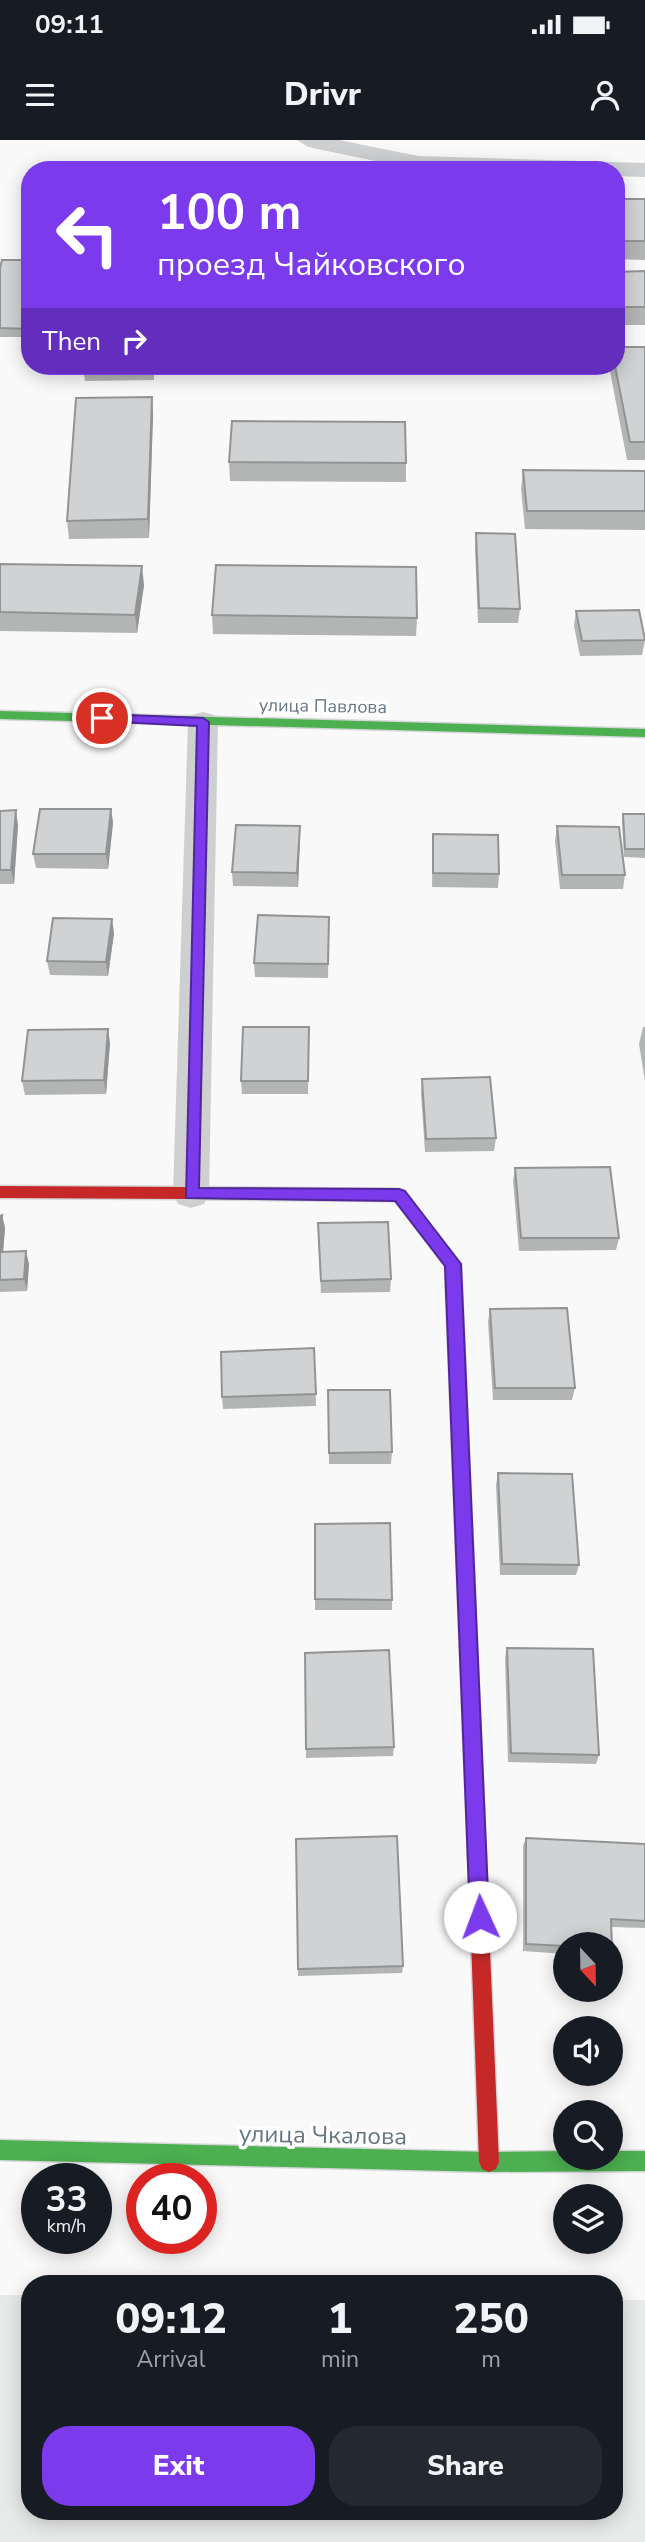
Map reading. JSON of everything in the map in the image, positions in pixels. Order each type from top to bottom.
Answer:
[{"type":"street","points":[[308,140],[408,161]]},
{"type":"street","points":[[625,169],[645,170]]},
{"type":"street","name":"улица Павлова","points":[[0,715],[645,733]]},
{"type":"street","points":[[191,1194],[203,722]]},
{"type":"street","points":[[0,1192],[399,1195],[453,1264],[489,2162]]},
{"type":"street","name":"улица Чкалова","points":[[0,2150],[489,2162],[645,2161]]},
{"type":"shaded area","points":[[0,2295],[21,2295],[21,2520],[623,2520],[623,2300],[645,2300],[645,2542],[0,2542]]},
{"type":"building","points":[[625,199],[645,199],[645,241],[625,241]]},
{"type":"building","points":[[2,260],[21,260],[21,329],[0,328]]},
{"type":"building","points":[[645,271],[645,307],[625,307],[625,272]]},
{"type":"building","points":[[625,347],[645,347],[645,442],[630,442],[617,375],[625,375]]},
{"type":"building","points":[[152,397],[148,519],[67,521],[76,398]]},
{"type":"building","points":[[232,421],[405,422],[406,463],[229,462]]},
{"type":"building","points":[[523,470],[645,471],[645,511],[527,511]]},
{"type":"building","points":[[476,533],[515,534],[520,609],[479,608]]},
{"type":"building","points":[[0,564],[142,566],[135,615],[0,612]]},
{"type":"building","points":[[216,565],[416,567],[417,618],[212,615]]},
{"type":"building","points":[[639,610],[645,640],[582,641],[576,611]]},
{"type":"building","points":[[40,809],[111,809],[106,854],[33,854]]},
{"type":"building","points":[[16,810],[11,870],[0,870],[0,811]]},
{"type":"building","points":[[623,814],[645,814],[645,849],[625,849]]},
{"type":"building","points":[[236,825],[300,826],[297,873],[232,872]]},
{"type":"building","points":[[557,826],[619,827],[625,875],[562,875]]},
{"type":"building","points":[[433,834],[498,835],[499,874],[433,873]]},
{"type":"building","points":[[258,915],[329,917],[328,964],[254,963]]},
{"type":"building","points":[[53,918],[112,919],[106,962],[47,961]]},
{"type":"building","points":[[243,1027],[309,1027],[308,1081],[241,1081]]},
{"type":"building","points":[[108,1029],[104,1080],[22,1081],[28,1030]]},
{"type":"building","points":[[490,1077],[496,1138],[426,1139],[422,1079]]},
{"type":"building","points":[[610,1167],[619,1238],[521,1238],[515,1168]]},
{"type":"building","points":[[388,1222],[391,1279],[321,1281],[318,1223]]},
{"type":"building","points":[[26,1251],[24,1279],[0,1280],[0,1252]]},
{"type":"building","points":[[567,1308],[575,1388],[495,1388],[490,1309]]},
{"type":"building","points":[[314,1348],[316,1394],[222,1397],[221,1352]]},
{"type":"building","points":[[328,1390],[390,1390],[392,1452],[329,1453]]},
{"type":"building","points":[[498,1473],[572,1474],[579,1565],[502,1564]]},
{"type":"building","points":[[390,1523],[392,1600],[315,1599],[315,1524]]},
{"type":"building","points":[[507,1648],[593,1649],[599,1755],[511,1753]]},
{"type":"building","points":[[389,1650],[394,1747],[306,1749],[305,1653]]},
{"type":"building","points":[[397,1836],[403,1966],[298,1969],[296,1839]]},
{"type":"building","points":[[526,1838],[645,1844],[645,1921],[611,1919],[611,1932],[553,1932],[553,1945],[526,1944]]},
{"type":"traffic: fast","points":[[0,715],[645,733]]},
{"type":"traffic: fast","points":[[186,1193],[399,1195],[453,1264],[477,1856]]},
{"type":"traffic: fast","points":[[0,2150],[489,2162],[645,2161]]},
{"type":"traffic: jam","points":[[0,1192],[186,1193]]},
{"type":"traffic: jam","points":[[477,1856],[489,2162]]},
{"type":"route","points":[[102,718],[203,722],[191,1194],[399,1195],[453,1264],[480,1917]]}]
